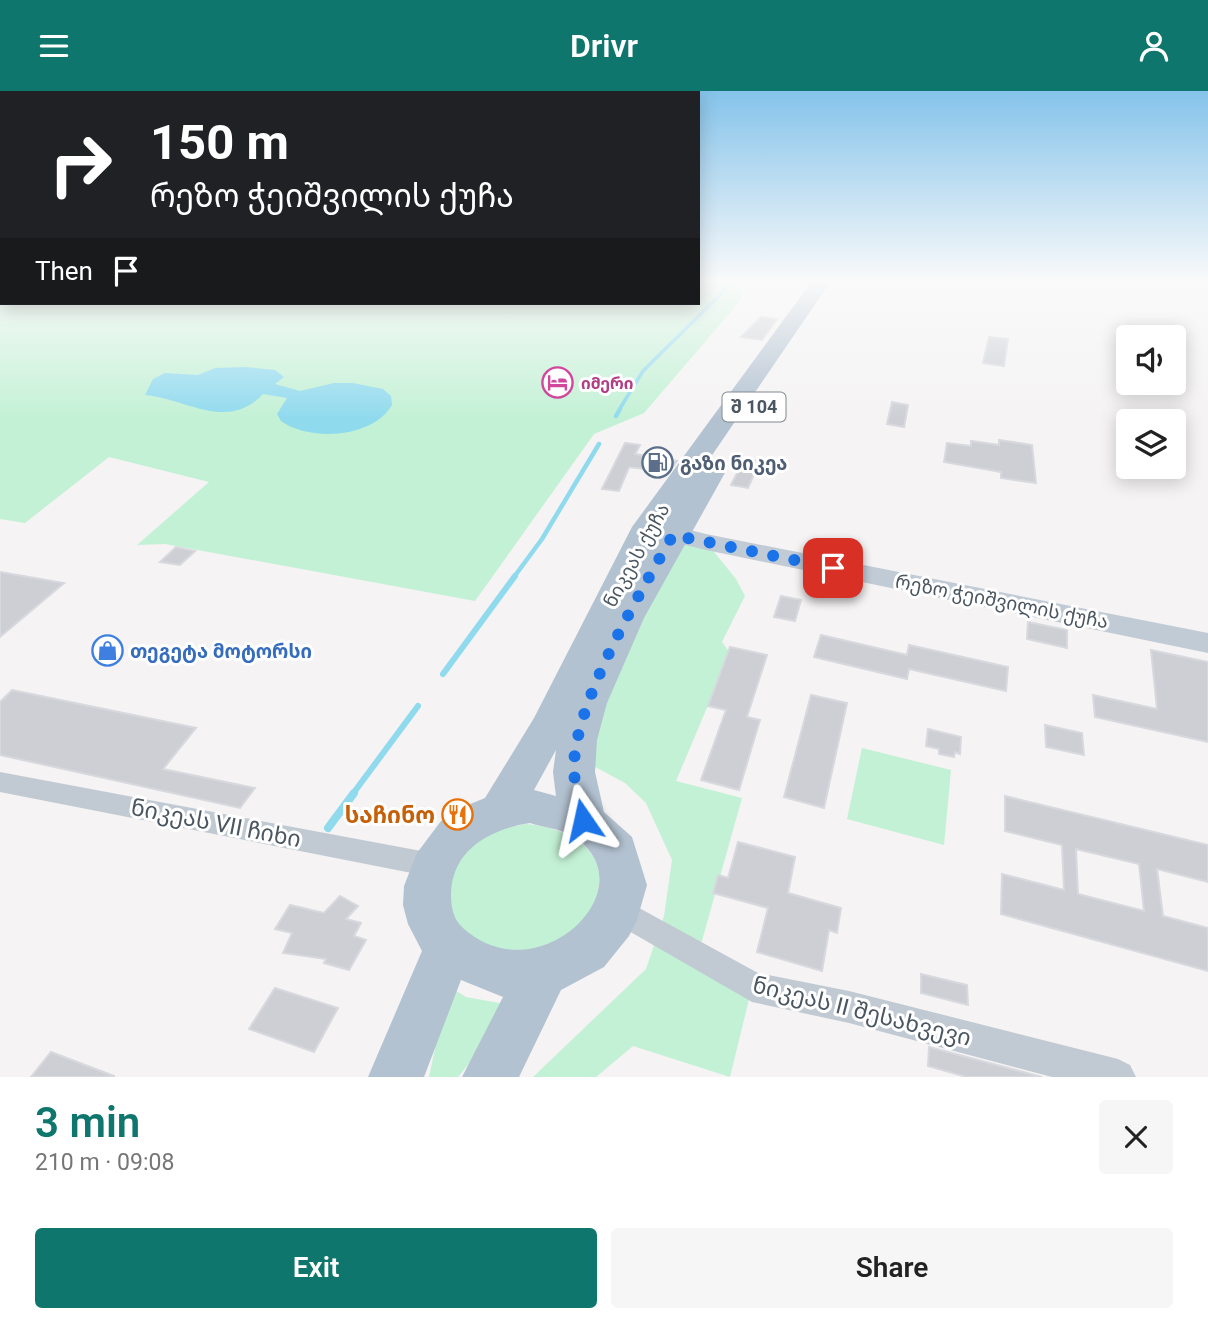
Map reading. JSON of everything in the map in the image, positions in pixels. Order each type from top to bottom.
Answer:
[{"type":"main road","name":"ნიკეას ქუჩა","points":[[501,810],[660,531],[792,327]]},
{"type":"main road","name":"ნიკეას ქუჩა","points":[[583,820],[574,771],[582,722],[660,531],[727,444],[809,327]]},
{"type":"main road","name":"რეზო ჭეიშვილის ქუჩა","points":[[660,531],[1208,643]]},
{"type":"main road","points":[[530,806],[558,810],[583,820],[604,836],[618,858],[624,883],[619,910],[605,935],[582,956],[544,971],[511,975],[476,966],[448,948],[430,922],[425,894],[432,865],[449,840],[474,821],[501,810],[530,806]]},
{"type":"main road","points":[[396,1077],[448,948]]},
{"type":"main road","points":[[490,1077],[544,971]]},
{"type":"street","name":"ნიკეას VII ჩიხი","points":[[0,782],[432,865]]},
{"type":"street","name":"ნიკეას II შესახვევი","points":[[619,910],[752,987],[849,1007],[1118,1077]]},
{"type":"green space","points":[[0,327],[718,327],[644,413],[594,434],[475,601],[165,544],[137,545],[209,482],[109,457],[25,523],[0,519]]},
{"type":"green space","points":[[672,535],[706,542],[736,579],[745,596],[722,642],[730,653],[676,781],[742,798],[698,955],[752,987],[730,1077],[633,1046],[596,1077],[533,1077],[646,969],[664,916],[672,860],[646,803],[625,783],[586,762],[575,762]]},
{"type":"green space","points":[[862,748],[951,770],[944,845],[847,819]]},
{"type":"green space","points":[[526,824],[558,831],[584,846],[593,857],[598,870],[599,885],[583,927],[536,952],[513,952],[481,943],[463,929],[454,917],[449,889],[452,874],[468,848],[496,830]]},
{"type":"green space","points":[[448,986],[466,997],[515,1006],[458,1077],[429,1077]]},
{"type":"water","points":[[215,368],[275,370],[284,377],[275,384],[300,391],[334,383],[353,383],[383,389],[391,396],[392,405],[383,416],[371,424],[356,430],[324,434],[293,428],[281,421],[277,414],[287,398],[263,394],[250,405],[236,411],[221,412],[145,395],[153,379],[165,373],[198,375]]},
{"type":"building","points":[[751,327],[771,327],[762,340],[741,337]]},
{"type":"building","points":[[989,337],[1008,339],[1004,366],[983,363]]},
{"type":"building","points":[[892,402],[908,405],[904,427],[887,424]]},
{"type":"building","points":[[999,440],[1032,445],[1036,483],[1001,478],[1001,472],[944,462],[947,443],[971,446],[971,441],[999,445]]},
{"type":"building","points":[[625,443],[640,445],[635,454],[677,461],[669,472],[629,467],[619,491],[602,489]]},
{"type":"building","points":[[744,459],[760,461],[748,488],[731,485]]},
{"type":"building","points":[[176,547],[195,551],[180,565],[160,562]]},
{"type":"building","points":[[0,572],[64,583],[0,637]]},
{"type":"building","points":[[781,596],[801,600],[795,621],[774,617]]},
{"type":"building","points":[[1028,622],[1067,630],[1067,648],[1027,639]]},
{"type":"building","points":[[821,635],[907,655],[909,645],[1008,667],[1006,691],[909,669],[907,679],[814,657]]},
{"type":"building","points":[[730,647],[767,655],[747,717],[760,720],[739,790],[701,780],[726,710],[708,706]]},
{"type":"building","points":[[1151,650],[1208,662],[1208,742],[1095,717],[1093,695],[1157,709]]},
{"type":"building","points":[[12,690],[196,728],[163,769],[255,788],[240,808],[0,755],[0,702]]},
{"type":"building","points":[[811,695],[847,703],[824,808],[784,797]]},
{"type":"building","points":[[1045,725],[1082,733],[1084,755],[1046,747]]},
{"type":"building","points":[[928,729],[961,737],[960,754],[955,752],[954,757],[939,754],[939,749],[926,746]]},
{"type":"building","points":[[1005,796],[1208,845],[1208,882],[1157,869],[1163,916],[1208,928],[1208,971],[1001,914],[1002,874],[1064,890],[1062,845],[1005,831]],"holes":[[[1076,849],[1139,864],[1144,911],[1078,894]]]},
{"type":"building","points":[[738,842],[795,857],[788,893],[841,908],[837,933],[829,930],[822,971],[757,952],[768,908],[713,893],[718,875],[728,878]]},
{"type":"building","points":[[340,896],[358,906],[346,919],[361,923],[354,936],[366,940],[349,970],[324,963],[326,959],[283,953],[292,933],[275,929],[290,905],[324,913]]},
{"type":"building","points":[[921,974],[967,985],[968,1005],[921,993]]},
{"type":"building","points":[[275,988],[338,1008],[314,1052],[249,1029]]},
{"type":"building","points":[[929,1047],[1042,1077],[967,1077],[928,1066]]},
{"type":"building","points":[[51,1052],[114,1076],[114,1077],[31,1077]]},
{"type":"waterway","points":[[619,410],[643,371],[688,327]]},
{"type":"waterway","points":[[616,416],[620,409]]},
{"type":"waterway","points":[[514,577],[542,539],[599,444]]},
{"type":"waterway","points":[[443,674],[515,576]]},
{"type":"waterway","points":[[352,795],[418,706]]},
{"type":"waterway","points":[[328,828],[354,793]]},
{"type":"place","name":"იმერი","points":[[558,383]]},
{"type":"place","name":"გაზი ნიკეა","points":[[657,463]]},
{"type":"place","name":"თეგეტა მოტორსი","points":[[107,651]]},
{"type":"place","name":"საჩინო","points":[[458,815]]},
{"type":"route","points":[[583,820],[574,771],[582,722],[610,651],[673,535],[833,568]]}]
